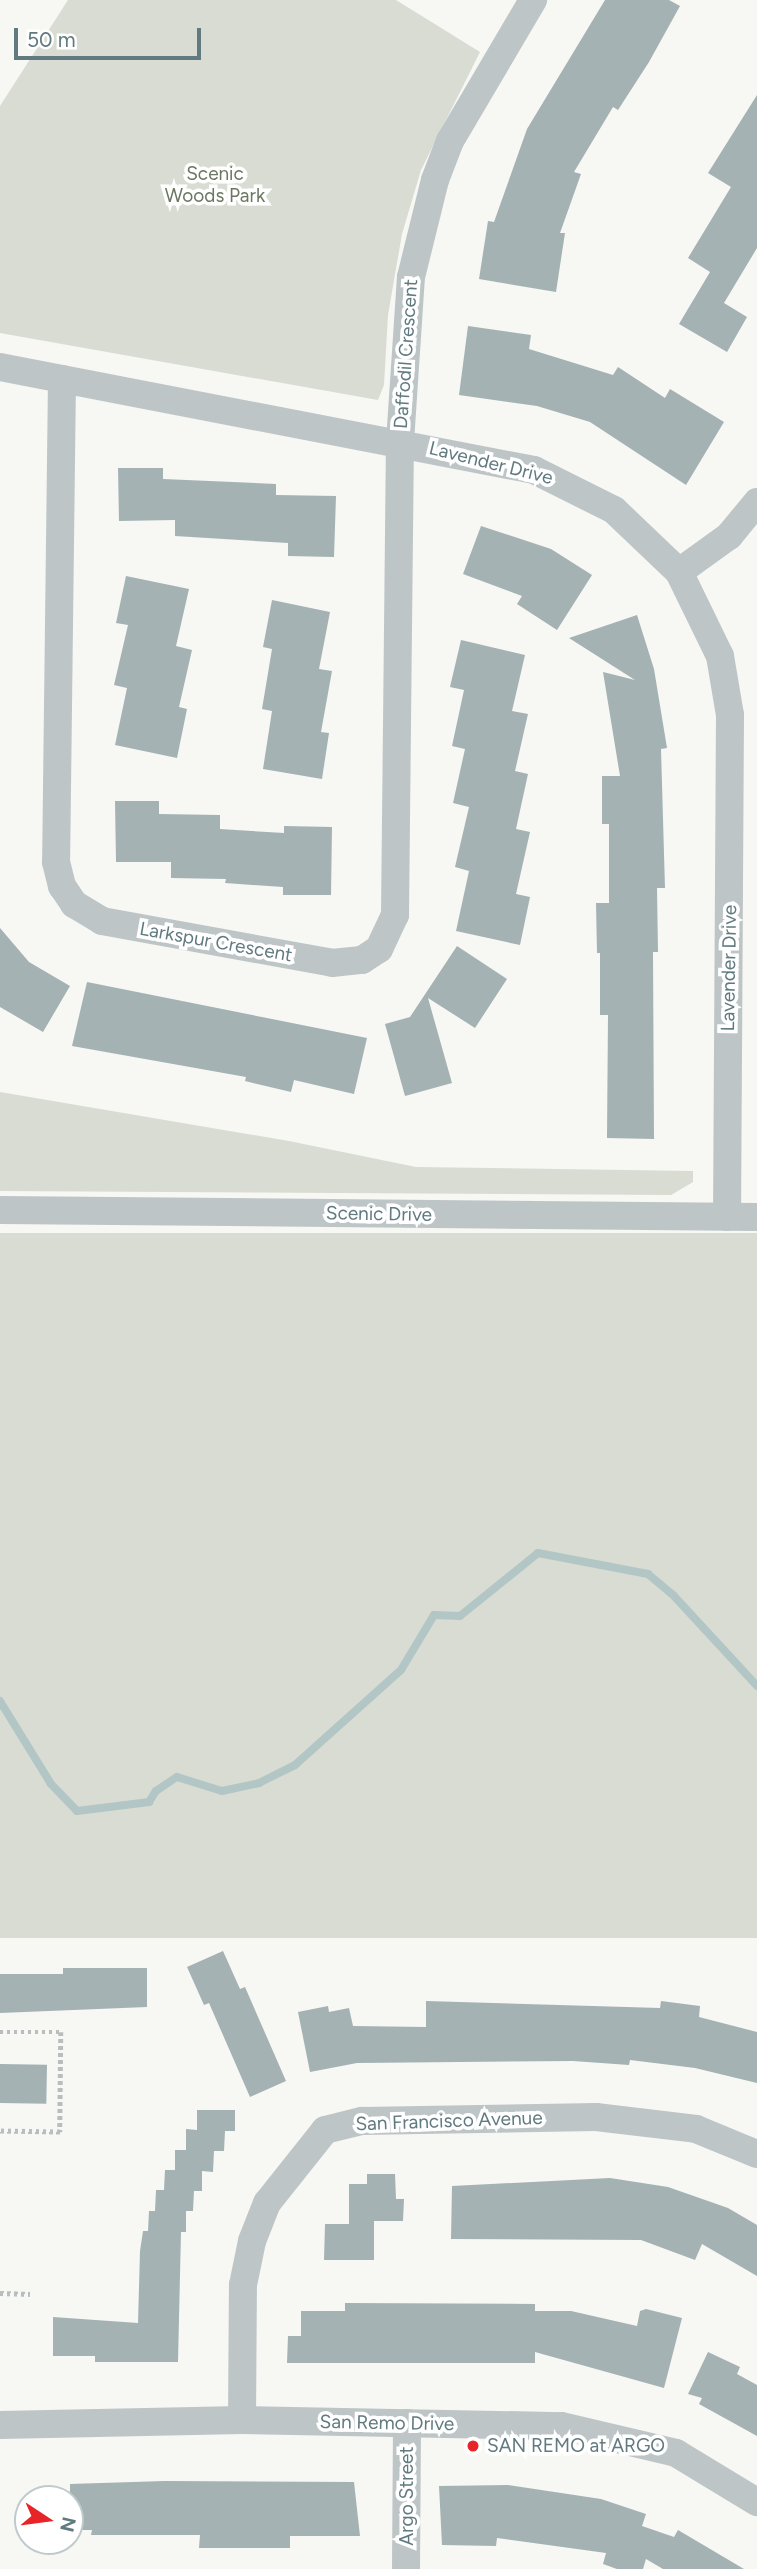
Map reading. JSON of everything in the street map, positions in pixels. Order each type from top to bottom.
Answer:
[{"type":"street","name":"Daffodil Crescent","points":[[400,442],[405,310],[435,180],[468,104],[533,0]]},
{"type":"street","name":"Lavender Drive","points":[[0,367],[503,462],[564,481],[614,510],[679,572],[717,647],[730,715],[727,1217]]},
{"type":"street","name":"Larkspur Crescent","points":[[62,379],[58,874],[68,896],[88,915],[217,943],[345,963],[379,949],[390,934],[395,915],[400,442]]},
{"type":"street","points":[[679,572],[729,536],[757,502]]},
{"type":"street","name":"Scenic Drive","points":[[0,1210],[757,1217]]},
{"type":"street","name":"San Francisco Avenue","points":[[242,2420],[243,2285],[252,2241],[267,2203],[325,2130],[362,2121],[596,2117],[696,2129],[757,2154]]},
{"type":"street","name":"San Remo Drive","points":[[0,2425],[242,2420],[562,2426],[676,2454],[757,2502]]},
{"type":"street","name":"Argo Street","points":[[407,2423],[407,2569]]},
{"type":"path","points":[[0,2032],[61,2032],[60,2132],[0,2131]]},
{"type":"path","points":[[0,2293],[30,2294]]},
{"type":"green space","name":"Scenic Woods Park","points":[[68,0],[396,0],[480,52],[421,170],[402,234],[388,315],[384,385],[378,400],[0,333],[0,106]]},
{"type":"green space","points":[[0,1092],[289,1141],[416,1167],[693,1171],[693,1182],[671,1195],[0,1191]]},
{"type":"green space","points":[[0,1233],[757,1233],[757,1938],[0,1938]]},
{"type":"building","points":[[605,0],[669,0],[680,6],[649,62],[618,110],[613,107],[574,172],[581,174],[560,233],[565,233],[556,292],[479,279],[488,221],[494,222],[527,129]]},
{"type":"building","points":[[757,95],[757,248],[724,303],[747,317],[727,352],[679,324],[710,272],[688,258],[731,187],[708,173]]},
{"type":"building","points":[[468,326],[531,335],[529,349],[613,375],[618,367],[665,398],[670,389],[724,422],[686,485],[590,422],[537,406],[459,395]]},
{"type":"building","points":[[118,468],[163,468],[163,479],[276,484],[276,495],[336,496],[334,557],[288,556],[288,543],[175,536],[175,520],[119,521]]},
{"type":"building","points":[[481,526],[551,549],[592,575],[557,630],[517,604],[522,596],[463,574]]},
{"type":"building","points":[[126,576],[189,589],[176,646],[192,650],[179,707],[187,709],[177,758],[115,745],[127,688],[114,685],[128,625],[116,623]]},
{"type":"building","points":[[272,600],[330,612],[319,669],[332,671],[321,732],[329,733],[322,779],[263,769],[272,711],[262,709],[272,649],[263,647]]},
{"type":"building","points":[[637,615],[654,669],[667,748],[661,749],[665,888],[657,888],[658,952],[653,952],[654,1139],[607,1138],[608,1015],[600,1015],[600,953],[597,953],[596,903],[609,903],[609,824],[602,824],[602,776],[620,776],[603,672],[635,680],[569,638]]},
{"type":"building","points":[[461,640],[525,655],[512,711],[528,714],[515,771],[528,774],[516,829],[530,832],[516,894],[530,897],[520,945],[456,931],[469,871],[455,867],[469,807],[453,803],[465,749],[452,746],[464,690],[450,687]]},
{"type":"building","points":[[115,801],[159,801],[159,814],[220,815],[220,829],[284,833],[284,826],[332,827],[331,895],[283,895],[283,887],[225,883],[226,879],[171,878],[171,862],[116,862]]},
{"type":"building","points":[[0,928],[29,962],[70,986],[43,1032],[0,1007]]},
{"type":"building","points":[[457,946],[507,979],[475,1028],[428,998],[452,1083],[405,1096],[385,1024],[410,1017]]},
{"type":"building","points":[[87,982],[367,1038],[354,1094],[294,1080],[291,1092],[245,1081],[246,1077],[72,1046]]},
{"type":"building","points":[[223,1951],[240,1989],[245,1987],[286,2081],[250,2097],[209,2003],[204,2005],[187,1967]]},
{"type":"building","points":[[63,1968],[147,1968],[147,2007],[0,2013],[0,1974],[63,1974]]},
{"type":"building","points":[[426,2001],[660,2008],[661,2001],[700,2006],[699,2017],[757,2032],[757,2083],[695,2068],[630,2060],[629,2065],[573,2061],[357,2063],[310,2072],[298,2012],[328,2006],[329,2012],[349,2008],[353,2026],[426,2027]]},
{"type":"building","points":[[0,2064],[47,2065],[46,2104],[0,2103]]},
{"type":"building","points":[[197,2110],[235,2110],[235,2131],[225,2131],[224,2151],[214,2151],[213,2172],[202,2171],[202,2191],[194,2191],[193,2211],[186,2211],[186,2232],[181,2232],[178,2362],[95,2362],[95,2356],[53,2356],[53,2317],[138,2323],[143,2231],[148,2231],[149,2211],[155,2211],[156,2190],[164,2190],[165,2170],[175,2170],[175,2150],[186,2150],[186,2129],[197,2130]]},
{"type":"building","points":[[367,2174],[395,2174],[396,2199],[404,2199],[403,2221],[374,2221],[374,2260],[324,2260],[325,2224],[349,2224],[349,2184],[367,2184]]},
{"type":"building","points":[[610,2178],[668,2187],[728,2208],[757,2225],[757,2276],[702,2244],[695,2260],[641,2240],[451,2239],[452,2186]]},
{"type":"building","points":[[345,2303],[535,2304],[535,2311],[571,2311],[637,2326],[640,2311],[646,2309],[682,2318],[664,2388],[535,2352],[535,2363],[287,2363],[288,2336],[301,2336],[301,2311],[345,2311]]},
{"type":"building","points":[[708,2352],[740,2367],[737,2374],[757,2385],[757,2436],[699,2404],[702,2398],[688,2394]]},
{"type":"building","points":[[165,2481],[354,2482],[360,2536],[290,2536],[290,2548],[199,2548],[200,2535],[91,2535],[92,2530],[84,2530],[84,2485],[70,2484]]},
{"type":"building","points":[[508,2485],[601,2499],[646,2514],[642,2526],[674,2537],[678,2530],[744,2569],[663,2569],[646,2559],[643,2569],[617,2569],[603,2564],[606,2553],[497,2538],[496,2546],[442,2545],[439,2486]]},
{"type":"waterway","points":[[0,1701],[51,1784],[77,1811],[149,1802],[156,1791],[177,1777],[222,1791],[259,1783],[295,1765],[401,1670],[434,1615],[460,1616],[538,1553],[648,1574],[674,1596],[757,1686]]},
{"type":"place","name":"SAN REMO at ARGO","points":[[473,2446]]}]
